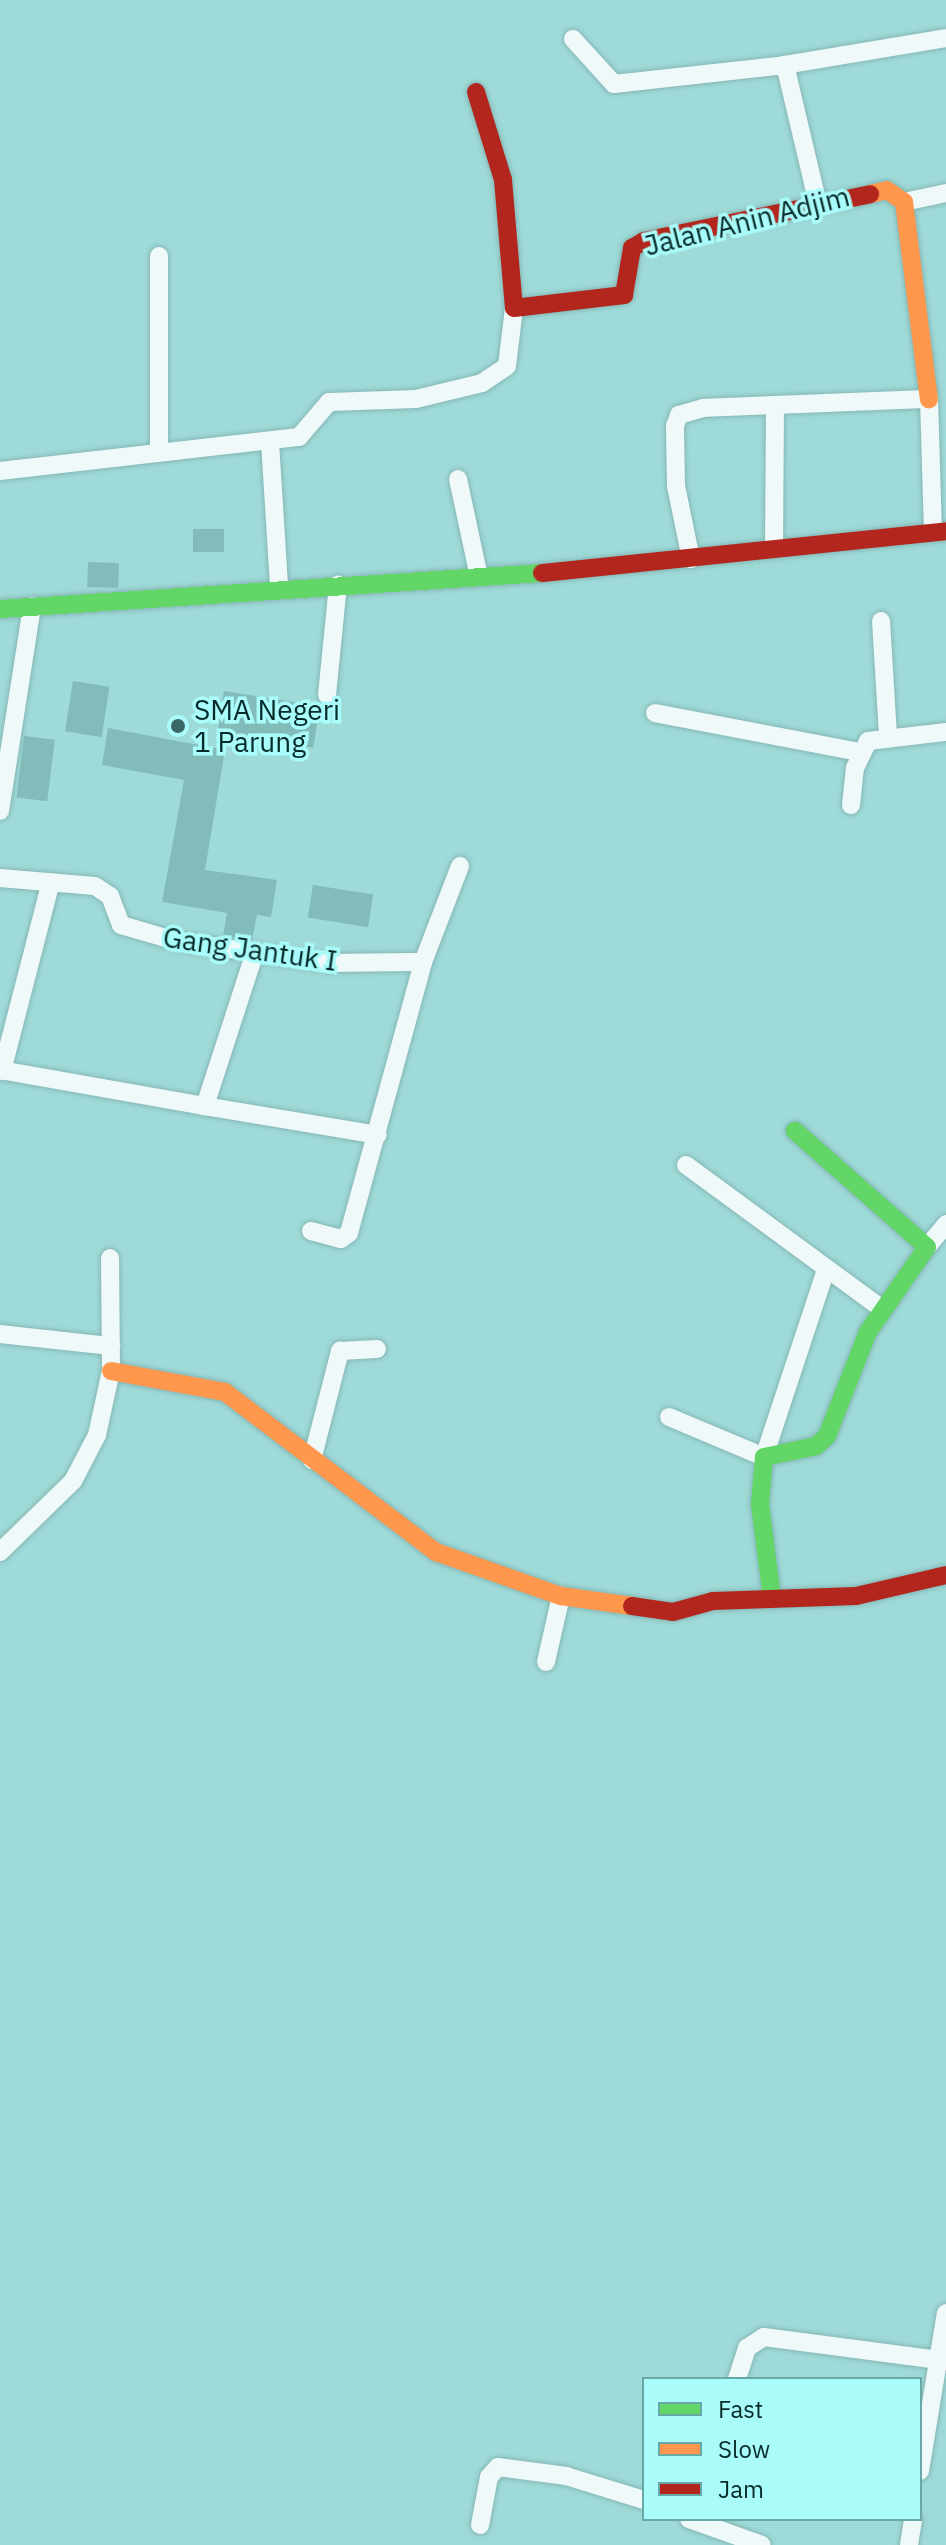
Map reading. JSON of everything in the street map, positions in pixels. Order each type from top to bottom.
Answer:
[{"type":"street","points":[[573,39],[614,84],[785,65],[946,38]]},
{"type":"street","points":[[785,65],[817,200]]},
{"type":"street","points":[[0,471],[270,442],[309,433],[329,402],[416,399],[494,377],[507,366],[514,308],[503,180],[476,92]]},
{"type":"street","name":"Jalan Anin Adjim","points":[[514,308],[617,298],[627,291],[637,244],[817,200],[887,190],[904,202],[946,193]]},
{"type":"street","points":[[0,609],[279,586],[479,577],[691,559],[939,531],[929,399],[904,202]]},
{"type":"street","points":[[159,256],[159,452]]},
{"type":"street","points":[[691,559],[676,486],[679,415],[775,405],[929,399]]},
{"type":"street","points":[[774,549],[775,405]]},
{"type":"street","points":[[270,442],[279,586]]},
{"type":"street","points":[[458,479],[479,577]]},
{"type":"street","points":[[327,695],[338,585]]},
{"type":"street","points":[[0,811],[32,606]]},
{"type":"street","points":[[881,621],[888,735]]},
{"type":"street","points":[[655,713],[860,752],[888,735],[946,732]]},
{"type":"street","points":[[851,805],[860,752]]},
{"type":"street","points":[[311,1231],[347,1236],[378,1135],[423,962],[460,866]]},
{"type":"street","name":"Gang Jantuk I","points":[[0,878],[105,889],[125,927],[254,955],[327,963],[423,962]]},
{"type":"street","points":[[51,882],[1,1071],[378,1135]]},
{"type":"street","points":[[205,1106],[254,955]]},
{"type":"street","points":[[795,1131],[927,1247]]},
{"type":"street","points":[[686,1165],[882,1309]]},
{"type":"street","points":[[669,1417],[764,1457],[816,1446],[827,1436],[882,1309],[946,1224]]},
{"type":"street","points":[[0,1552],[73,1481],[97,1435],[111,1371],[110,1258]]},
{"type":"street","points":[[772,1598],[760,1504],[764,1457],[826,1270]]},
{"type":"street","points":[[0,1334],[111,1346]]},
{"type":"street","points":[[312,1460],[340,1351],[377,1349]]},
{"type":"street","points":[[111,1371],[225,1392],[288,1433],[312,1460],[458,1564],[561,1596],[673,1612],[772,1598],[856,1596],[946,1575]]},
{"type":"street","points":[[546,1662],[561,1596]]},
{"type":"street","points":[[922,2461],[941,2362],[946,2313]]},
{"type":"street","points":[[738,2377],[747,2348],[764,2337],[941,2362]]},
{"type":"street","points":[[480,2525],[489,2477],[498,2467],[566,2476],[642,2499]]},
{"type":"street","points":[[909,2545],[913,2521]]},
{"type":"street","points":[[714,2524],[762,2545]]},
{"type":"building","points":[[193,529],[224,529],[224,552],[193,552]]},
{"type":"building","points":[[88,562],[119,563],[118,588],[87,587]]},
{"type":"building","points":[[73,681],[110,687],[102,737],[65,731]]},
{"type":"building","points":[[224,691],[320,706],[313,748],[217,732]]},
{"type":"building","points":[[108,728],[225,750],[205,870],[277,880],[271,917],[257,915],[252,940],[223,936],[227,913],[162,902],[184,780],[102,765]]},
{"type":"building","points":[[24,736],[55,740],[47,801],[16,798]]},
{"type":"building","points":[[313,885],[373,895],[368,927],[308,918]]},
{"type":"traffic: fast","points":[[0,609],[542,573]]},
{"type":"traffic: fast","points":[[772,1598],[760,1504],[764,1457],[816,1446],[827,1436],[868,1332],[927,1247],[795,1131]]},
{"type":"traffic: slow","points":[[870,194],[887,190],[904,202],[929,399]]},
{"type":"traffic: slow","points":[[111,1371],[225,1392],[436,1552],[561,1596],[632,1606]]},
{"type":"traffic: jam","points":[[476,92],[503,180],[514,308],[624,295],[632,248],[644,241],[870,194]]},
{"type":"traffic: jam","points":[[542,573],[946,531]]},
{"type":"traffic: jam","points":[[632,1606],[673,1612],[713,1601],[856,1596],[946,1575]]},
{"type":"place","name":"SMA Negeri 1 Parung","points":[[178,726]]}]
